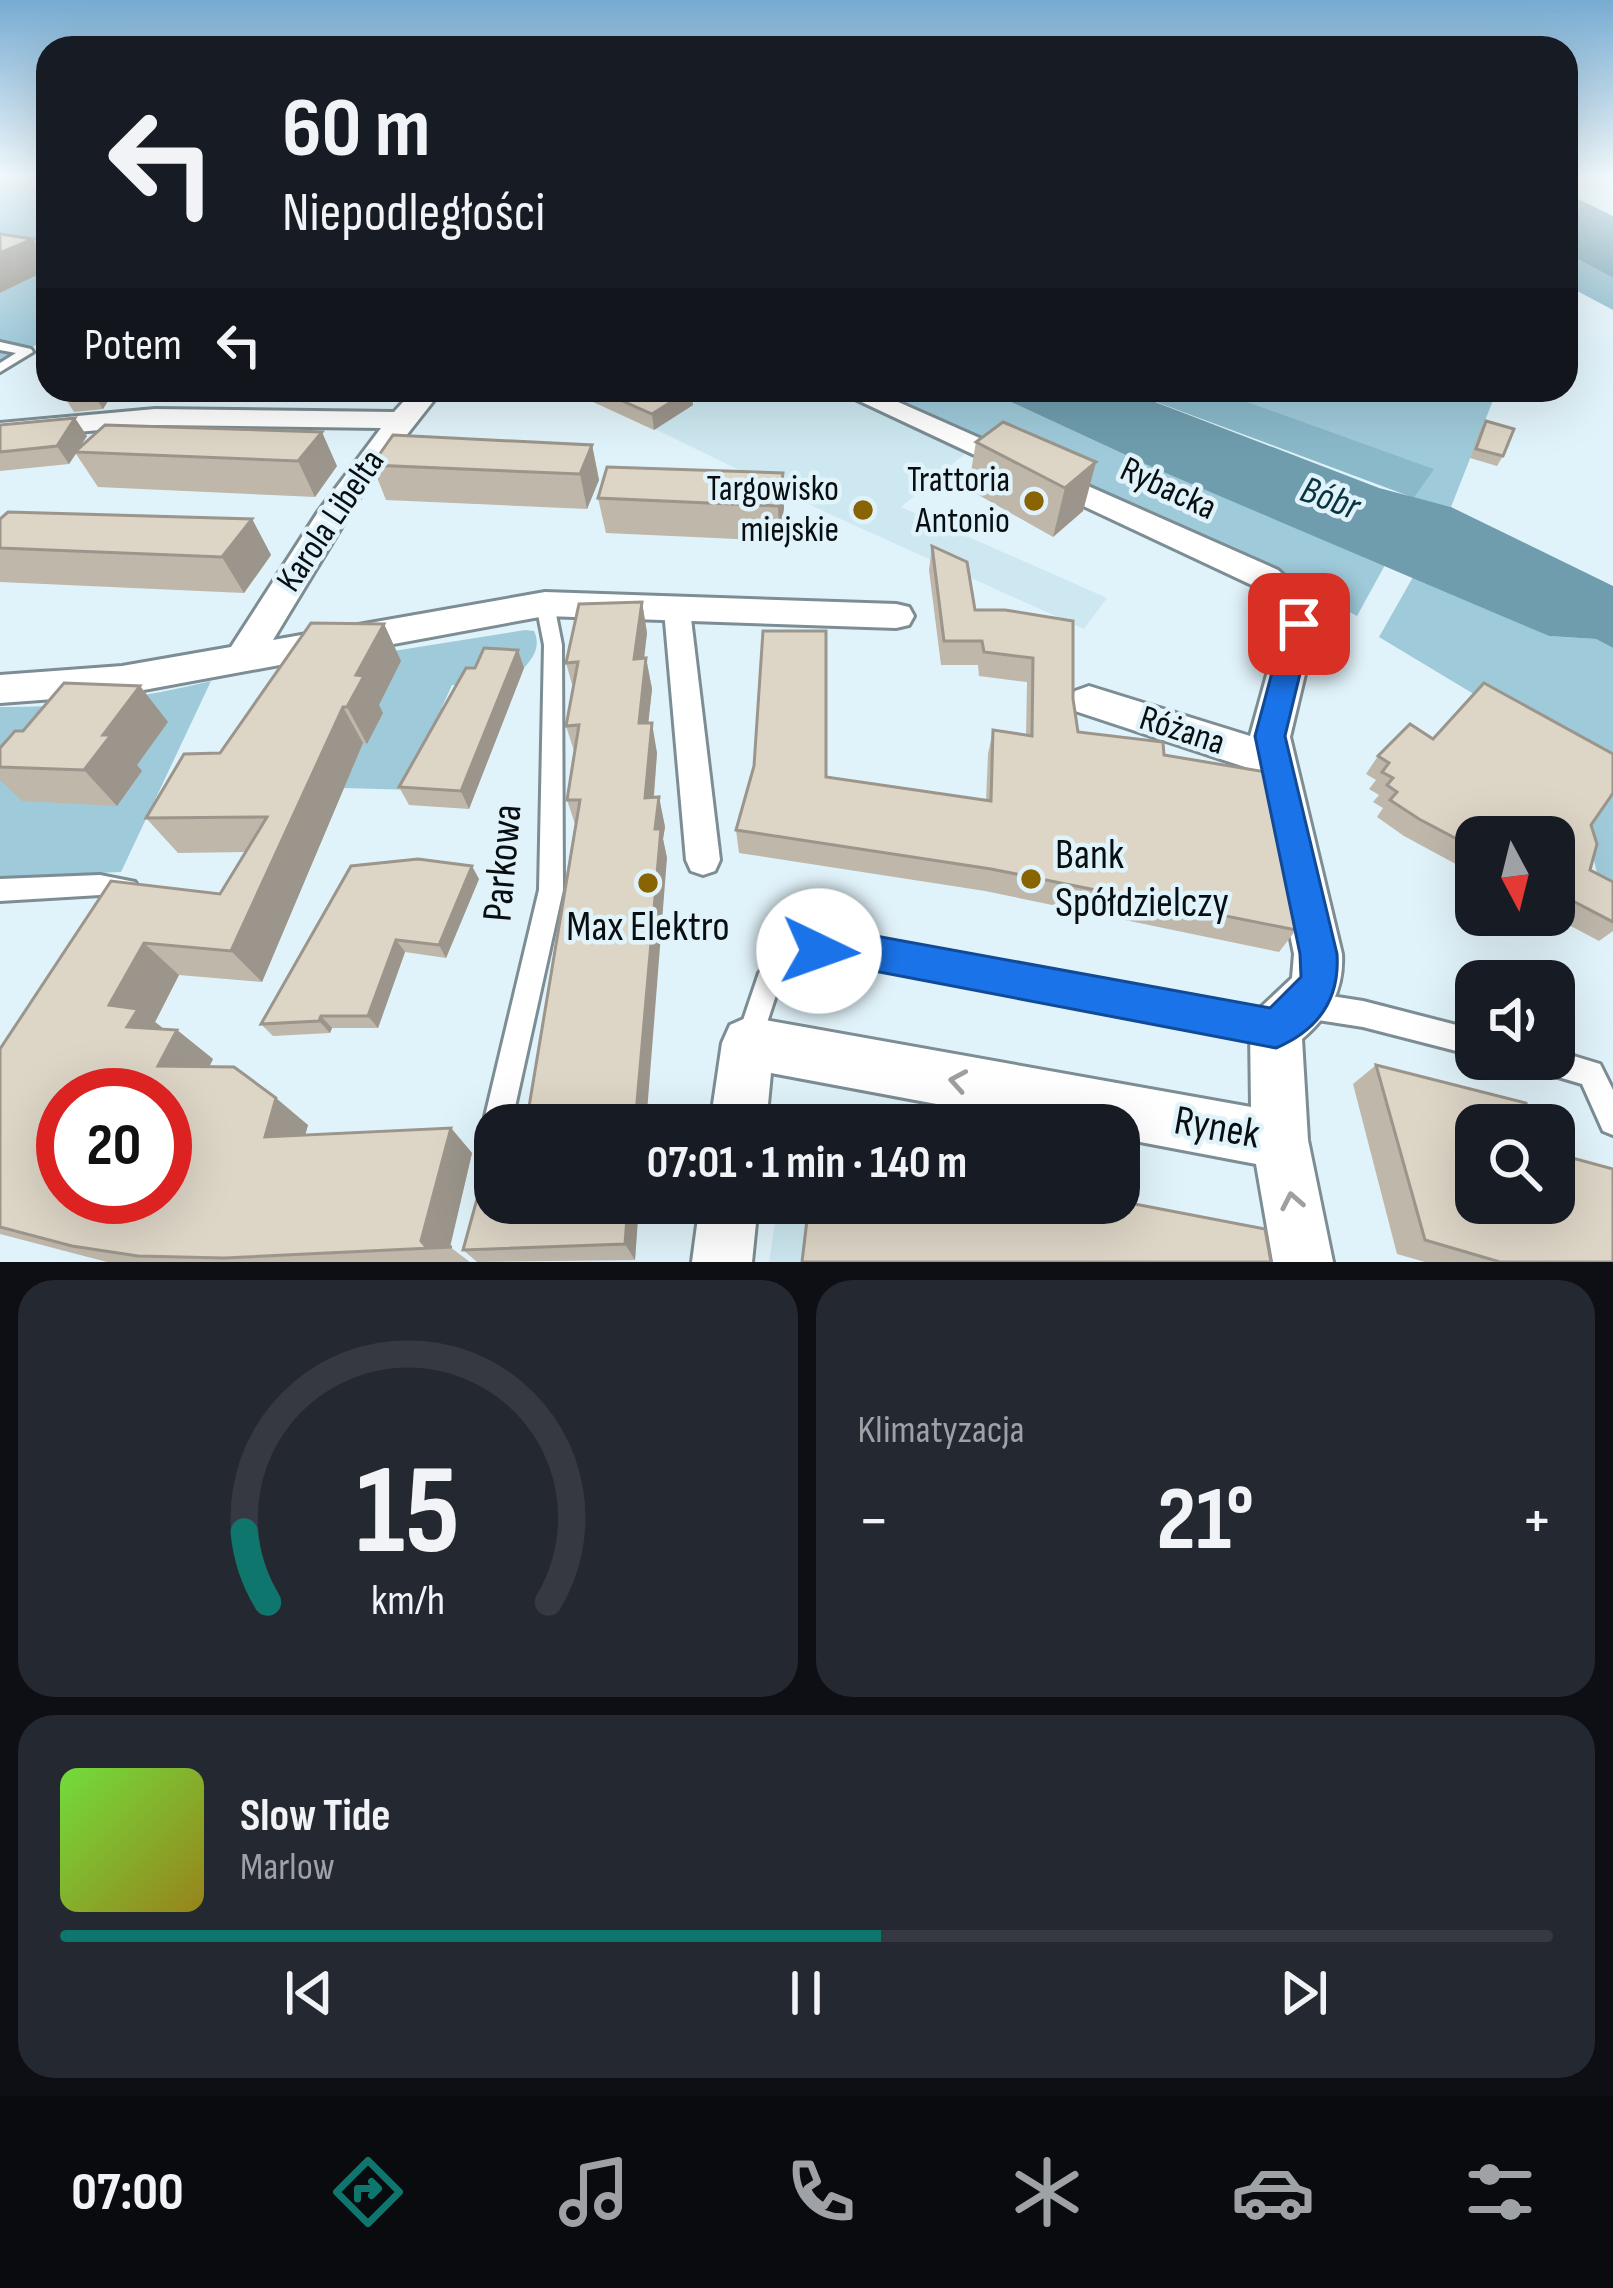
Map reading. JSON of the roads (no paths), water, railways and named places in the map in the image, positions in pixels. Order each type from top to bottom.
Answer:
[{"type":"street","points":[[400,420],[417,402]]},
{"type":"street","name":"Rybacka","points":[[876,402],[1266,578],[1297,604],[1299,624],[1270,736],[1276,761]]},
{"type":"street","name":"Karola Libelta","points":[[0,431],[175,417],[400,420]]},
{"type":"street","name":"Karola Libelta","points":[[243,658],[322,529],[400,420]]},
{"type":"street","name":"Karola Libelta","points":[[0,689],[80,686],[545,604],[896,616]]},
{"type":"street","points":[[677,610],[703,860]]},
{"type":"street","name":"Różana","points":[[1089,701],[1276,761]]},
{"type":"street","points":[[1276,761],[1320,982],[1290,1017],[1280,1140]]},
{"type":"street","points":[[110,928],[134,890]]},
{"type":"street","points":[[741,1104],[748,1043]]},
{"type":"street","name":"Rynek","points":[[748,1043],[1280,1140],[1304,1262]]},
{"type":"street","points":[[722,1262],[727,1224]]},
{"type":"lane","points":[[0,346],[27,352]]},
{"type":"lane","points":[[0,368],[36,348]]},
{"type":"lane","name":"Parkowa","points":[[502,1104],[551,890],[553,645],[545,604]]},
{"type":"lane","points":[[0,890],[100,885],[134,890]]},
{"type":"lane","points":[[748,1043],[768,982],[795,954],[843,947],[1290,1017],[1363,1014],[1455,1038]]},
{"type":"lane","points":[[1575,1068],[1591,1072],[1613,1121]]},
{"type":"water","points":[[1578,234],[1613,234],[1613,278],[1578,259]]},
{"type":"water","name":"Bóbr","points":[[1011,402],[1155,402],[1379,488],[1451,507],[1613,586],[1613,648],[1596,639],[1549,636]]},
{"type":"place","name":"Trattoria Antonio","points":[[1034,501]]},
{"type":"place","name":"Targowisko miejskie","points":[[863,510]]},
{"type":"place","name":"Bank Spółdzielczy","points":[[1031,879]]},
{"type":"place","name":"Max Elektro","points":[[648,883]]}]
